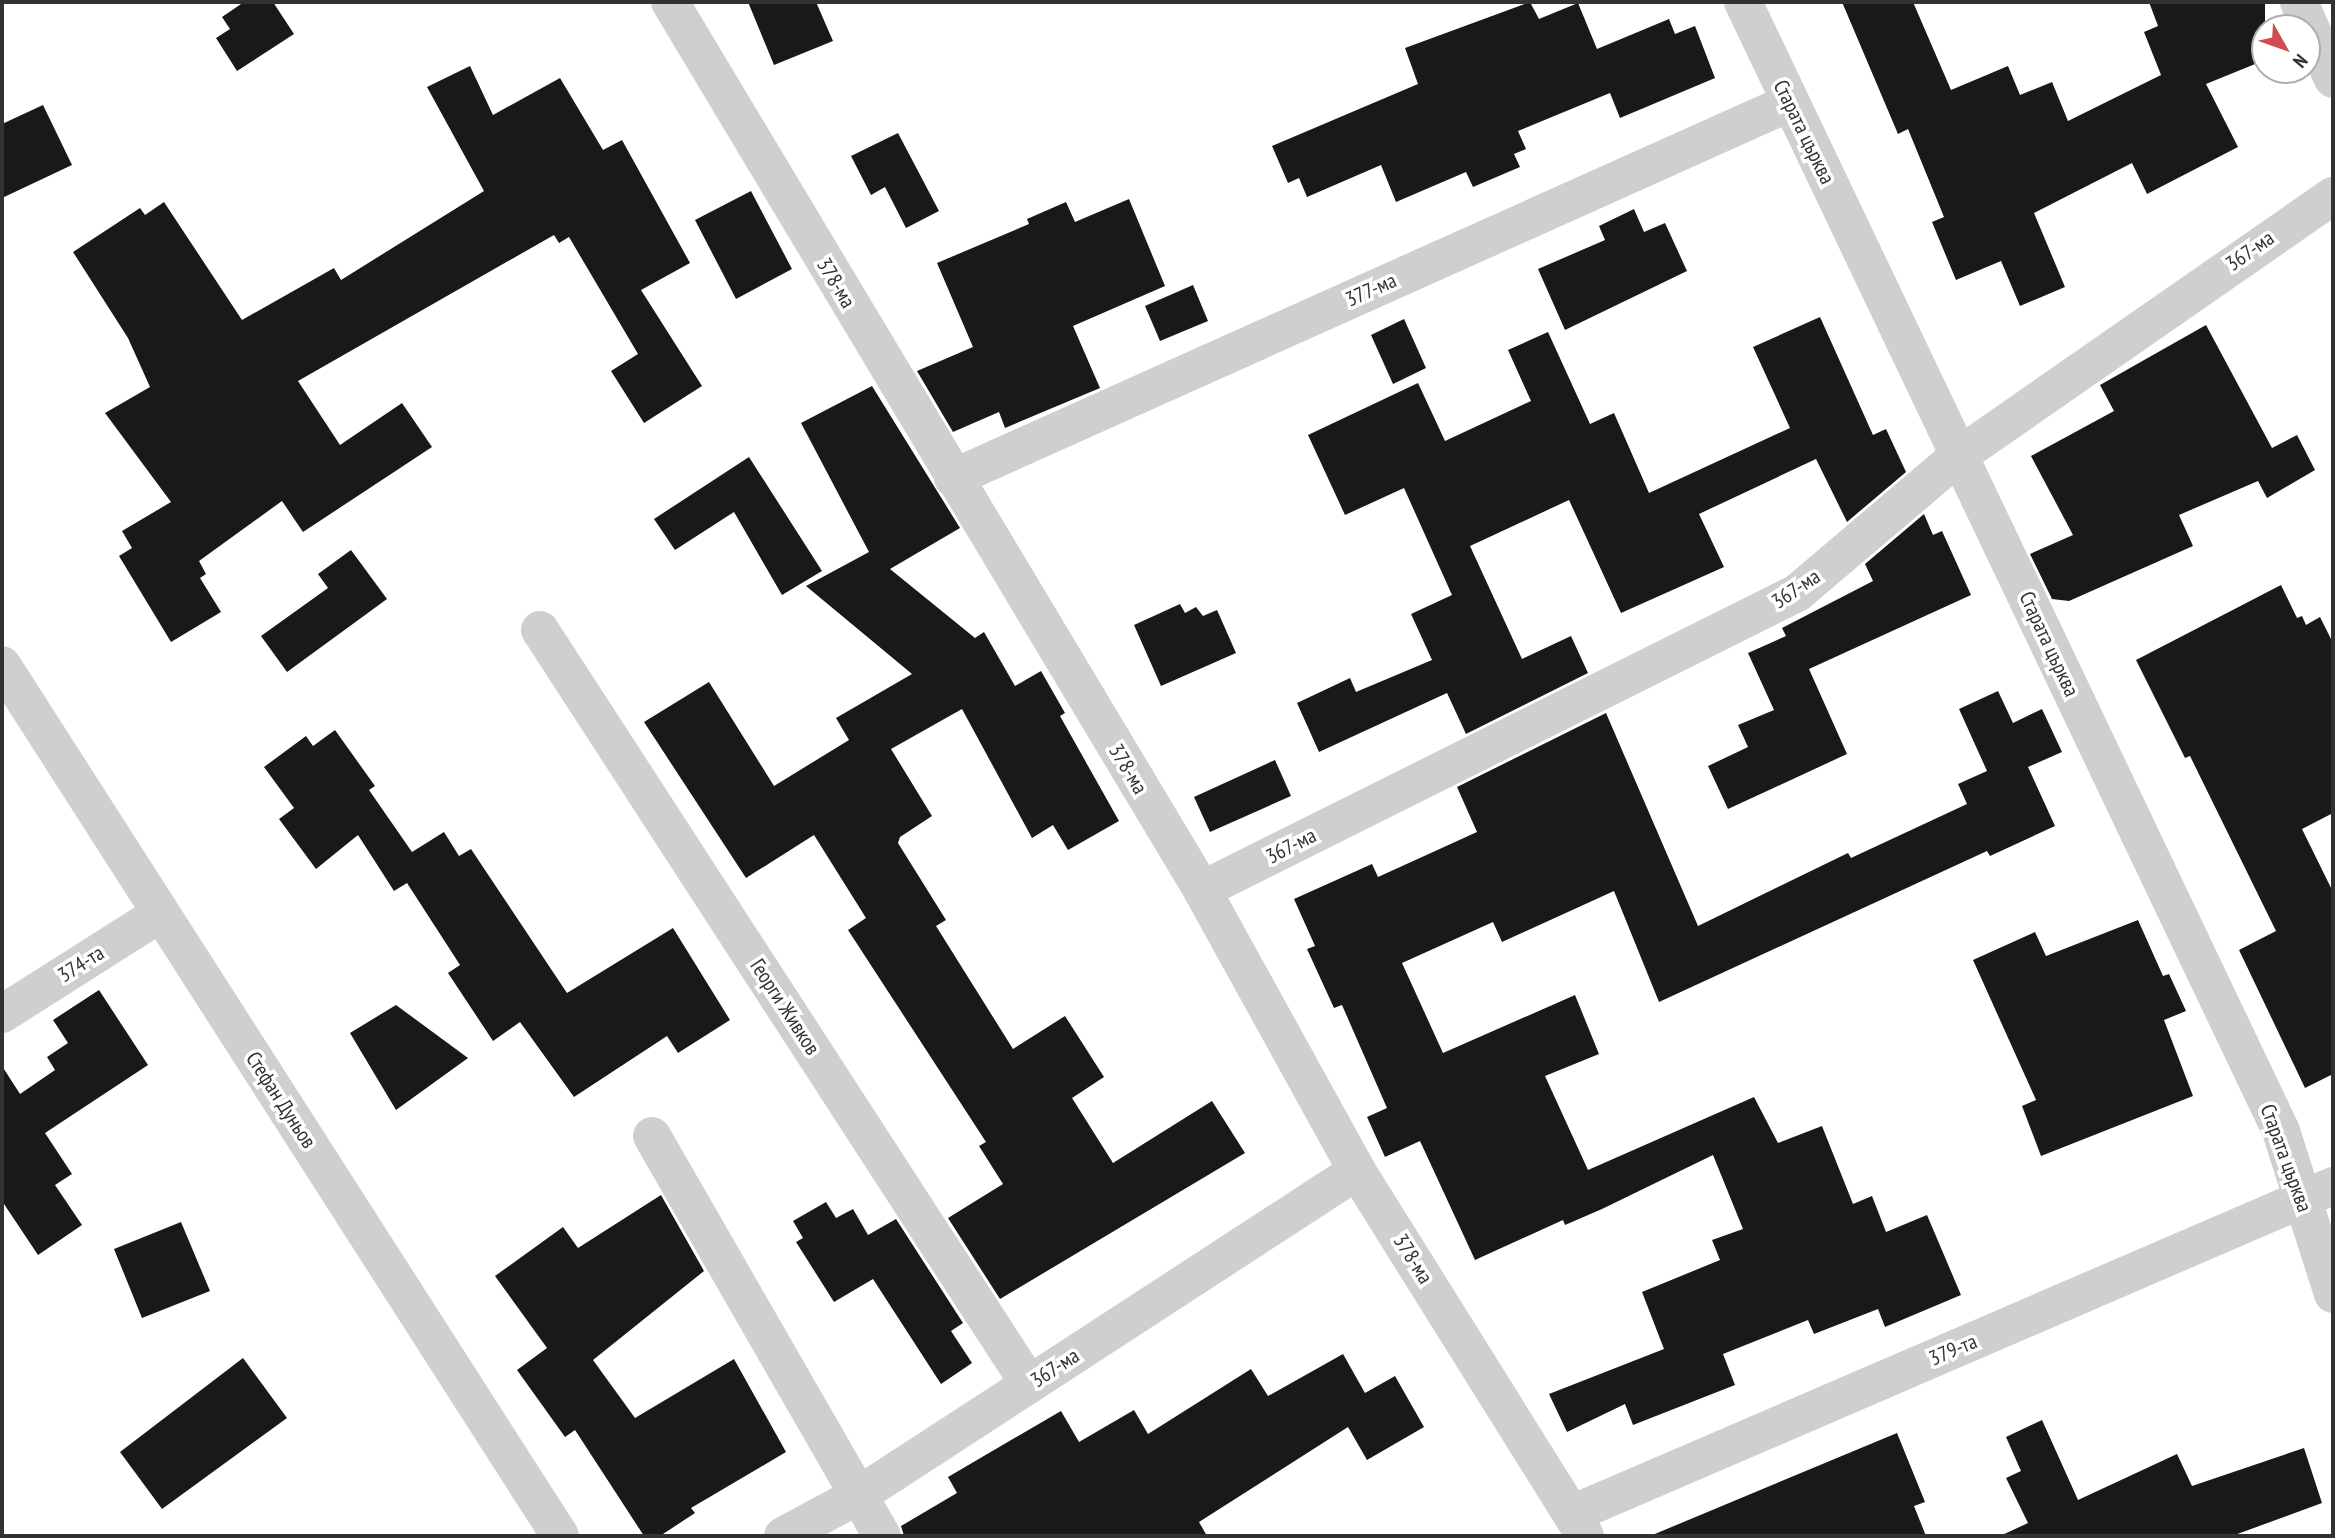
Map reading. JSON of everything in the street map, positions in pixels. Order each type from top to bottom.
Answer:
[{"type":"street","name":"378-ма","points":[[670,2],[1202,890],[1357,1171],[1578,1525]]},
{"type":"street","name":"Старата църква","points":[[1743,2],[2281,1131],[2317,1193],[2333,1294]]},
{"type":"street","points":[[2299,2],[2333,79]]},
{"type":"street","name":"377-ма","points":[[953,478],[1789,103]]},
{"type":"street","name":"367-ма","points":[[1202,890],[1797,593],[1960,455],[2333,196]]},
{"type":"street","name":"Георги Живков","points":[[540,630],[1029,1384]]},
{"type":"street","name":"Стефан Дуньов","points":[[2,665],[560,1536]]},
{"type":"street","name":"374-та","points":[[2,1014],[161,913]]},
{"type":"street","points":[[652,1136],[882,1536]]},
{"type":"street","name":"367-ма","points":[[783,1536],[859,1495],[1357,1171]]},
{"type":"street","name":"379-та","points":[[1578,1525],[2317,1193]]},
{"type":"building","points":[[244,2],[273,2],[294,34],[237,71],[216,38],[230,29],[222,17]]},
{"type":"building","points":[[748,2],[816,2],[833,41],[774,65]]},
{"type":"building","points":[[1530,2],[1539,19],[1578,3],[1597,49],[1669,19],[1675,34],[1695,26],[1715,78],[1620,118],[1610,93],[1518,131],[1526,149],[1514,154],[1520,167],[1473,187],[1466,172],[1396,202],[1381,165],[1307,197],[1299,178],[1288,183],[1272,146],[1418,84],[1405,48]]},
{"type":"building","points":[[1842,2],[1913,2],[1951,90],[2008,66],[2020,95],[2052,82],[2068,121],[2161,75],[2144,32],[2158,26],[2149,2],[2265,2],[2265,14],[2251,14],[2251,66],[2206,84],[2238,147],[2147,194],[2132,163],[2034,213],[2065,287],[2020,306],[2001,261],[1956,280],[1932,222],[1944,217],[1908,129],[1898,134]]},
{"type":"building","points":[[470,66],[493,115],[560,78],[603,150],[622,140],[690,263],[641,290],[702,386],[644,423],[611,371],[638,354],[569,237],[559,243],[554,235],[298,381],[340,445],[402,403],[432,447],[303,532],[282,501],[199,561],[206,574],[200,578],[221,612],[171,642],[119,556],[132,548],[122,531],[171,502],[105,413],[150,387],[128,338],[73,252],[140,208],[145,215],[164,202],[242,320],[334,268],[341,280],[484,191],[427,87]]},
{"type":"building","points":[[43,105],[72,165],[2,198],[2,124]]},
{"type":"building","points":[[898,133],[939,211],[906,228],[885,187],[871,195],[851,156]]},
{"type":"building","points":[[751,191],[792,269],[736,299],[695,220]]},
{"type":"building","points":[[1129,199],[1165,286],[1073,326],[1100,388],[1005,428],[999,412],[953,432],[917,371],[973,347],[937,263],[1029,224],[1027,219],[1066,202],[1075,222]]},
{"type":"building","points":[[1634,209],[1644,232],[1665,223],[1687,271],[1565,330],[1538,269],[1605,240],[1599,226]]},
{"type":"building","points":[[1193,285],[1208,321],[1160,341],[1145,306]]},
{"type":"building","points":[[1820,317],[1873,435],[1886,429],[1906,472],[1847,522],[1816,459],[1699,514],[1724,567],[1621,613],[1569,500],[1470,546],[1522,659],[1571,636],[1588,673],[1466,734],[1447,693],[1319,752],[1297,703],[1350,678],[1356,692],[1432,660],[1411,614],[1452,595],[1404,488],[1345,515],[1308,435],[1418,383],[1445,441],[1531,401],[1508,350],[1548,332],[1590,424],[1614,413],[1649,493],[1790,428],[1753,347]]},
{"type":"building","points":[[1404,319],[1426,368],[1393,384],[1371,335]]},
{"type":"building","points":[[2206,325],[2272,448],[2297,435],[2315,470],[2267,498],[2258,481],[2179,515],[2193,546],[2069,601],[2052,599],[2030,554],[2073,535],[2031,456],[2114,411],[2100,385]]},
{"type":"building","points":[[872,386],[960,528],[890,569],[975,638],[984,632],[1015,686],[1041,671],[1065,713],[1060,716],[1119,821],[1068,850],[1053,825],[1032,838],[962,709],[891,749],[932,816],[900,837],[898,843],[946,920],[936,926],[1013,1049],[1065,1016],[1104,1077],[1072,1098],[1113,1163],[1212,1101],[1245,1153],[1000,1299],[948,1218],[1003,1184],[979,1146],[986,1142],[848,930],[866,918],[814,835],[746,878],[644,722],[709,682],[774,786],[849,740],[836,718],[912,674],[806,586],[869,552],[801,423]]},
{"type":"building","points":[[749,457],[822,571],[782,595],[734,512],[675,550],[654,519]]},
{"type":"building","points":[[1924,514],[1933,535],[1942,531],[1971,595],[1809,669],[1847,754],[1728,809],[1708,766],[1748,747],[1738,725],[1774,710],[1748,653],[1786,636],[1782,628],[1873,581],[1865,564]]},
{"type":"building","points":[[351,550],[387,599],[287,672],[261,636],[328,588],[318,574]]},
{"type":"building","points":[[2281,585],[2297,618],[2302,616],[2306,625],[2320,617],[2333,643],[2333,813],[2302,829],[2333,892],[2333,1074],[2305,1088],[2239,950],[2276,931],[2190,756],[2185,758],[2136,660]]},
{"type":"building","points":[[1180,604],[1185,613],[1196,607],[1203,616],[1217,610],[1236,653],[1161,686],[1134,625]]},
{"type":"building","points":[[1998,691],[2013,723],[2042,709],[2062,752],[2028,767],[2055,826],[1990,856],[1987,851],[1659,1002],[1614,891],[1502,942],[1493,922],[1402,963],[1443,1053],[1575,995],[1599,1054],[1545,1076],[1588,1170],[1754,1097],[1778,1143],[1822,1126],[1853,1204],[1872,1196],[1886,1232],[1927,1215],[1961,1295],[1885,1327],[1878,1309],[1814,1334],[1808,1320],[1723,1354],[1735,1385],[1633,1425],[1625,1404],[1567,1432],[1549,1394],[1664,1349],[1642,1292],[1720,1260],[1712,1240],[1743,1229],[1713,1155],[1602,1209],[1565,1225],[1563,1220],[1475,1260],[1420,1141],[1385,1157],[1367,1117],[1387,1108],[1342,1005],[1334,1008],[1307,949],[1315,946],[1294,899],[1372,864],[1378,877],[1477,832],[1457,787],[1606,713],[1698,926],[1848,853],[1851,858],[1967,804],[1958,784],[1987,771],[1959,709]]},
{"type":"building","points":[[335,730],[375,786],[369,790],[412,852],[444,832],[459,856],[471,849],[567,993],[673,928],[730,1020],[678,1053],[667,1036],[574,1097],[520,1022],[493,1041],[448,973],[460,965],[407,883],[394,891],[358,835],[316,869],[279,819],[294,808],[264,767],[306,736],[313,746]]},
{"type":"building","points":[[1275,760],[1291,796],[1210,832],[1194,797]]},
{"type":"building","points":[[2138,920],[2163,976],[2169,974],[2186,1011],[2164,1020],[2193,1096],[2041,1156],[2022,1106],[2036,1100],[1973,960],[2035,932],[2046,956]]},
{"type":"building","points":[[99,990],[148,1065],[45,1133],[72,1174],[55,1185],[82,1225],[38,1255],[2,1201],[2,1066],[20,1094],[55,1070],[47,1057],[68,1043],[53,1020]]},
{"type":"building","points":[[396,1005],[468,1058],[396,1110],[350,1033]]},
{"type":"building","points":[[661,1195],[704,1271],[593,1360],[635,1418],[734,1359],[786,1452],[691,1508],[695,1513],[660,1536],[644,1536],[575,1430],[565,1437],[517,1370],[547,1348],[495,1276],[563,1227],[578,1248]]},
{"type":"building","points":[[826,1202],[836,1218],[853,1209],[868,1235],[896,1219],[963,1323],[951,1331],[972,1363],[941,1384],[873,1279],[834,1302],[796,1242],[803,1238],[793,1221]]},
{"type":"building","points":[[181,1222],[210,1291],[142,1318],[114,1249]]},
{"type":"building","points":[[1343,1354],[1365,1393],[1395,1376],[1424,1427],[1367,1460],[1348,1427],[1199,1522],[1207,1536],[904,1536],[901,1526],[957,1493],[948,1477],[1061,1411],[1079,1442],[1134,1410],[1148,1434],[1251,1369],[1268,1396]]},
{"type":"building","points":[[243,1358],[287,1418],[162,1509],[120,1452]]},
{"type":"building","points":[[2042,1420],[2078,1500],[2177,1454],[2192,1486],[2304,1448],[2322,1503],[2232,1536],[2000,1536],[2028,1523],[2006,1478],[2021,1471],[2006,1437]]},
{"type":"building","points":[[1897,1433],[1925,1502],[1914,1506],[1926,1536],[1650,1536]]}]
